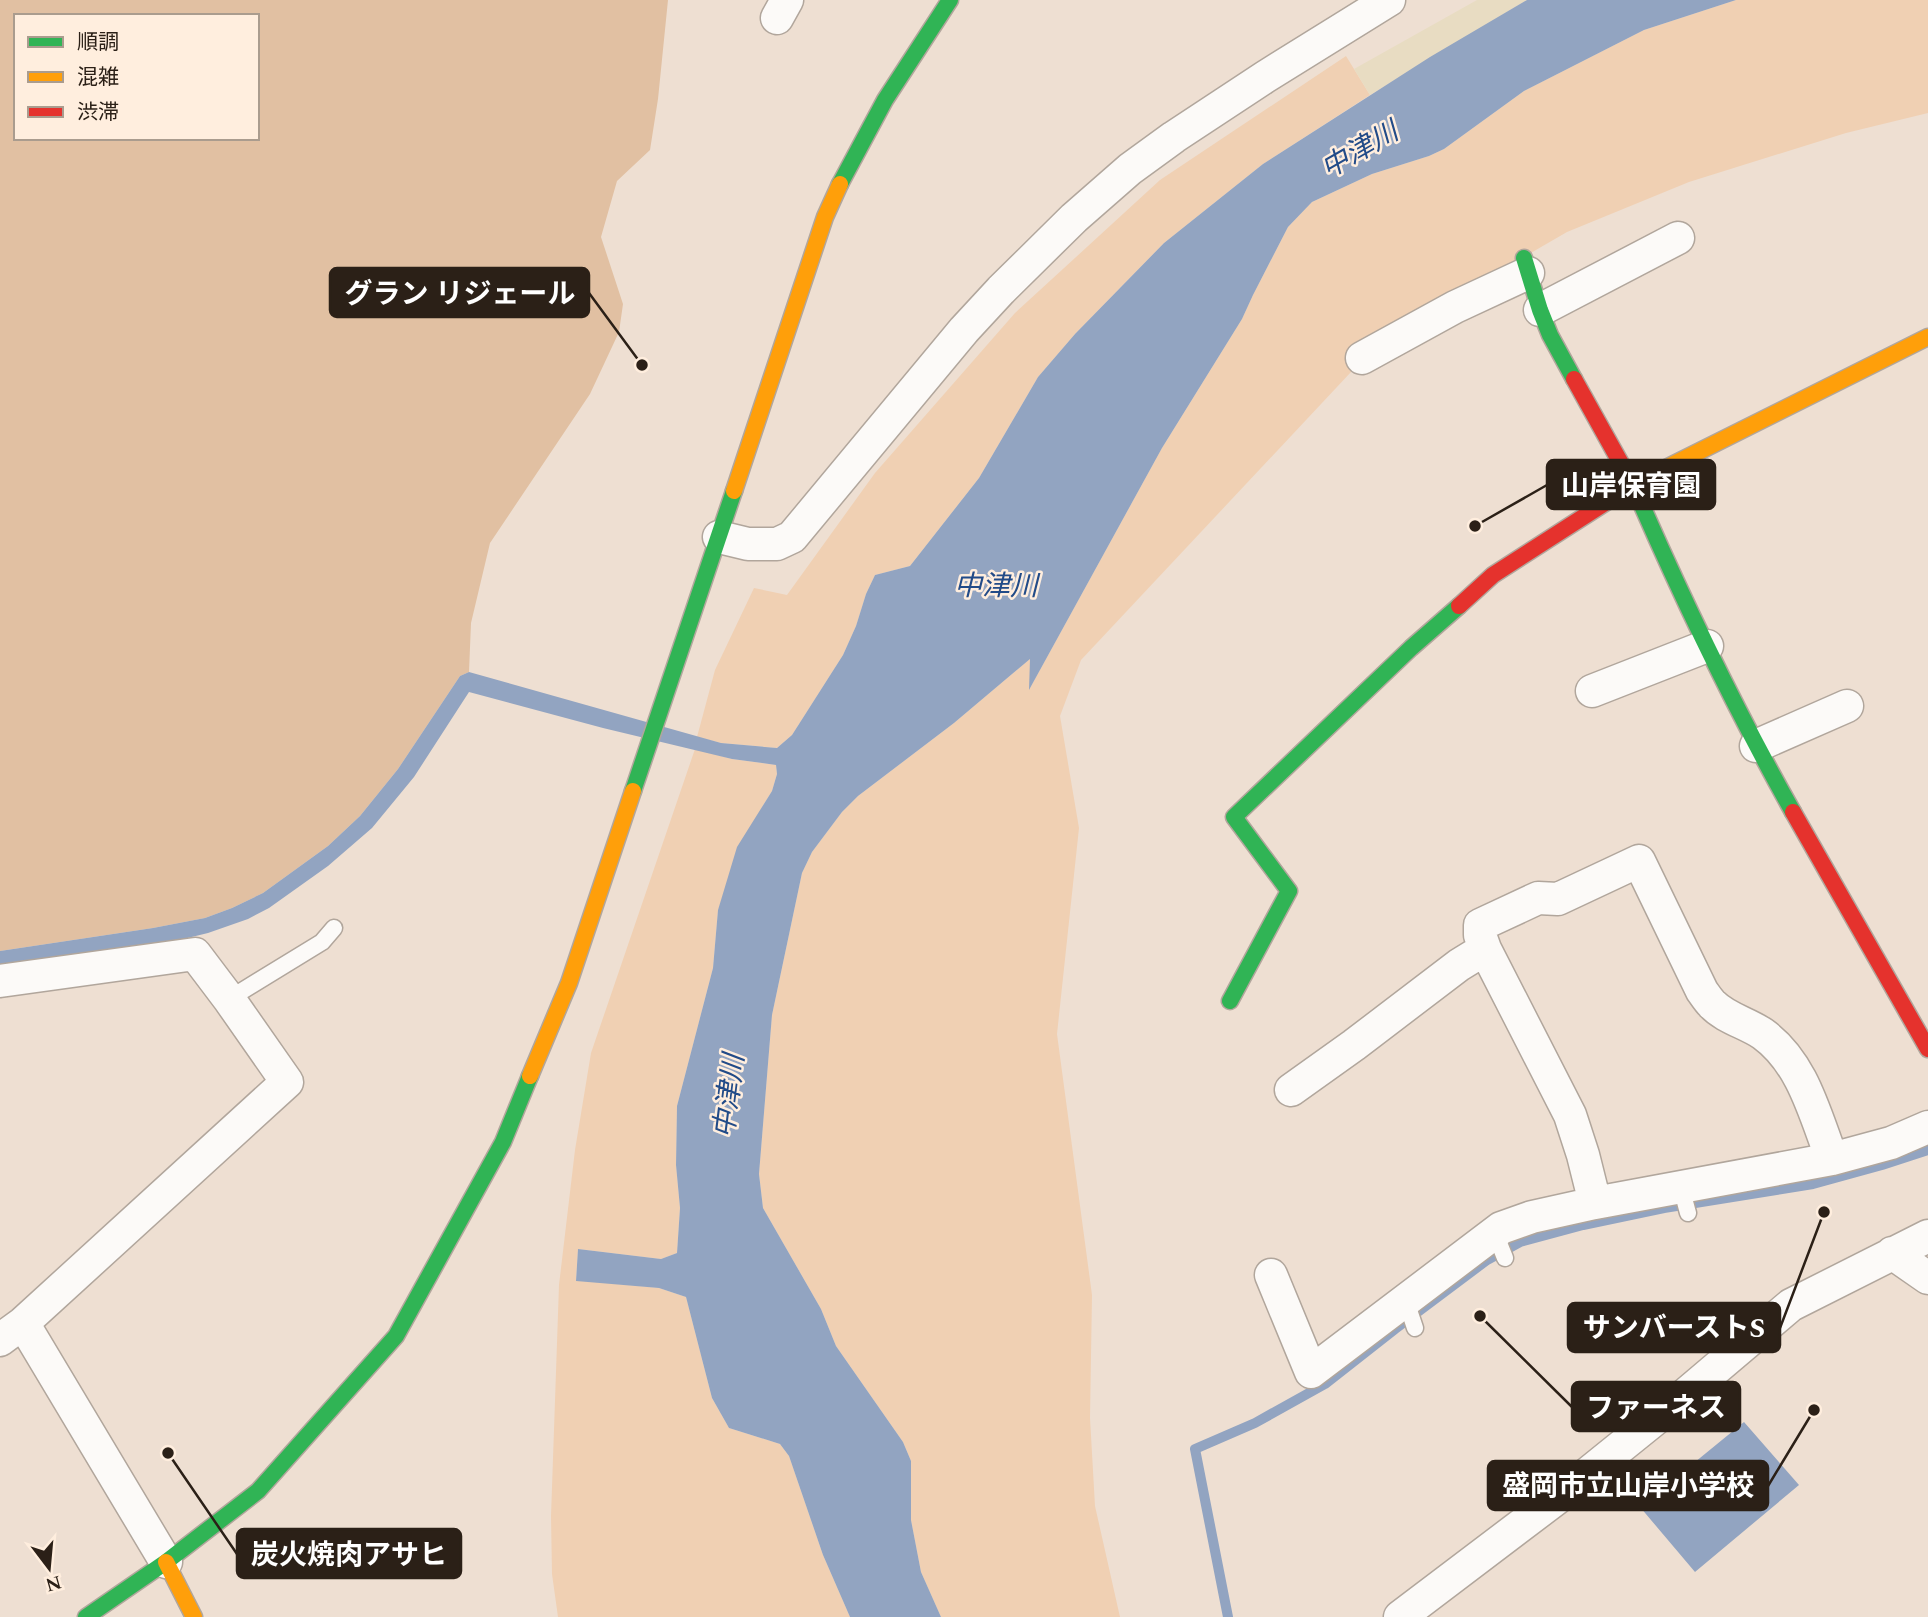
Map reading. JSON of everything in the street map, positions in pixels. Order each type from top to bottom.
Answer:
[{"type":"street","points":[[86,1617],[166,1562],[258,1491],[397,1336],[503,1142],[569,983],[825,217],[850,163],[877,115],[950,0]]},
{"type":"street","points":[[719,537],[748,544],[777,544],[792,537],[964,330],[1000,290],[1074,218],[1130,169],[1174,137],[1389,0]]},
{"type":"street","points":[[1540,310],[1678,238]]},
{"type":"street","points":[[1362,358],[1526,266],[1550,335],[1633,485],[1661,550],[1756,746],[1928,1049]]},
{"type":"street","points":[[1230,1001],[1289,891],[1234,817],[1401,657],[1493,575],[1633,485],[1928,337]]},
{"type":"street","points":[[1592,691],[1707,646]]},
{"type":"street","points":[[1756,746],[1847,706]]},
{"type":"street","points":[[1595,1203],[1570,1115],[1485,949],[1480,925],[1538,898],[1558,899],[1639,861],[1697,983],[1713,1005],[1763,1034],[1791,1062],[1804,1084],[1832,1159]]},
{"type":"street","points":[[1291,1090],[1459,965],[1485,949]]},
{"type":"street","points":[[0,981],[195,954],[287,1082],[12,1332],[166,1562],[194,1617]]},
{"type":"street","points":[[1271,1275],[1311,1372],[1409,1311],[1499,1242],[1502,1228],[1532,1217],[1595,1203],[1684,1197],[1891,1143],[1928,1127]]},
{"type":"street","points":[[1400,1617],[1561,1495],[1791,1305],[1928,1236]]},
{"type":"street","points":[[1892,1253],[1928,1278]]},
{"type":"lane","points":[[229,999],[322,942],[334,928]]},
{"type":"shaded area","points":[[0,0],[668,0],[650,150],[617,181],[601,237],[623,304],[619,332],[590,394],[490,543],[471,623],[469,672],[460,676],[398,769],[360,816],[328,846],[263,893],[232,908],[205,918],[0,951]]},
{"type":"shaded area","points":[[1736,0],[1928,0],[1928,113],[1846,133],[1689,182],[1567,232],[1479,283],[1351,372],[1081,660],[1060,716],[1079,828],[1057,1034],[1092,1295],[1090,1418],[1095,1506],[1120,1617],[941,1617],[921,1572],[911,1520],[911,1461],[903,1442],[836,1346],[821,1309],[763,1208],[759,1174],[772,1015],[802,873],[812,852],[842,812],[858,796],[954,723],[1031,658],[1030,688],[1162,448],[1242,319],[1288,227],[1312,202],[1372,174],[1444,149],[1524,91],[1644,30]]},
{"type":"shaded area","points":[[1346,56],[1370,95],[1263,164],[1164,243],[1075,334],[1038,377],[979,478],[910,566],[875,575],[843,655],[792,735],[777,748],[721,743],[697,737],[715,670],[754,588],[787,595],[875,473],[1015,313],[1160,180]]},
{"type":"shaded area","points":[[695,749],[732,759],[776,765],[777,774],[772,791],[762,807],[718,910],[713,968],[677,1106],[676,1165],[680,1208],[677,1253],[661,1259],[578,1249],[576,1280],[659,1288],[686,1297],[712,1398],[729,1428],[780,1444],[789,1456],[823,1555],[850,1617],[558,1617],[552,1574],[551,1516],[559,1285],[575,1150],[591,1053]]},
{"type":"sand","points":[[1477,0],[1527,0],[1370,95],[1354,69]]},
{"type":"water","name":"中津川","points":[[1527,0],[1736,0],[1644,30],[1524,91],[1444,149],[1372,174],[1312,202],[1288,227],[1242,319],[1162,448],[1029,690],[1030,659],[954,723],[858,796],[842,812],[812,852],[802,873],[772,1015],[759,1174],[763,1208],[821,1309],[836,1346],[903,1442],[911,1461],[911,1520],[921,1572],[941,1617],[850,1617],[823,1555],[789,1456],[780,1444],[729,1428],[712,1398],[686,1297],[659,1288],[576,1281],[578,1249],[661,1259],[677,1253],[680,1208],[676,1165],[677,1106],[713,968],[718,910],[737,847],[772,791],[777,774],[776,765],[732,759],[469,692],[414,777],[372,828],[328,866],[269,908],[248,919],[208,933],[167,943],[0,968],[0,951],[205,918],[263,893],[328,846],[360,816],[398,769],[460,676],[469,672],[721,743],[777,748],[792,735],[843,655],[875,575],[910,566],[979,478],[1038,377],[1075,334],[1164,243],[1263,164],[1430,57]]},
{"type":"water","points":[[1744,1422],[1799,1485],[1695,1572],[1640,1507]]},
{"type":"waterway","points":[[1228,1617],[1195,1449],[1255,1423],[1325,1384],[1487,1260],[1520,1242],[1664,1208],[1813,1184],[1928,1150]]},
{"type":"traffic: fast","points":[[840,184],[885,100],[950,0]]},
{"type":"traffic: fast","points":[[1524,258],[1550,335],[1574,379]]},
{"type":"traffic: fast","points":[[1664,469],[1633,485],[1709,651],[1793,812]]},
{"type":"traffic: fast","points":[[633,791],[734,491]]},
{"type":"traffic: fast","points":[[1230,1001],[1289,891],[1234,817],[1411,648],[1459,606]]},
{"type":"traffic: fast","points":[[86,1617],[166,1562],[258,1491],[396,1336],[503,1142],[530,1076]]},
{"type":"traffic: slow","points":[[734,491],[825,217],[840,184]]},
{"type":"traffic: slow","points":[[1664,469],[1928,337]]},
{"type":"traffic: slow","points":[[530,1076],[569,983],[633,791]]},
{"type":"traffic: slow","points":[[166,1562],[194,1617]]},
{"type":"traffic: jam","points":[[1459,606],[1493,575],[1633,485],[1574,379]]},
{"type":"traffic: jam","points":[[1793,812],[1928,1049]]},
{"type":"place","name":"グラン リジェール","points":[[642,365]]},
{"type":"place","name":"山岸保育園","points":[[1475,526]]},
{"type":"place","name":"サンバーストS","points":[[1824,1212]]},
{"type":"place","name":"ファーネス","points":[[1480,1316]]},
{"type":"place","name":"盛岡市立山岸小学校","points":[[1814,1410]]},
{"type":"place","name":"炭火焼肉アサヒ","points":[[168,1453]]}]
